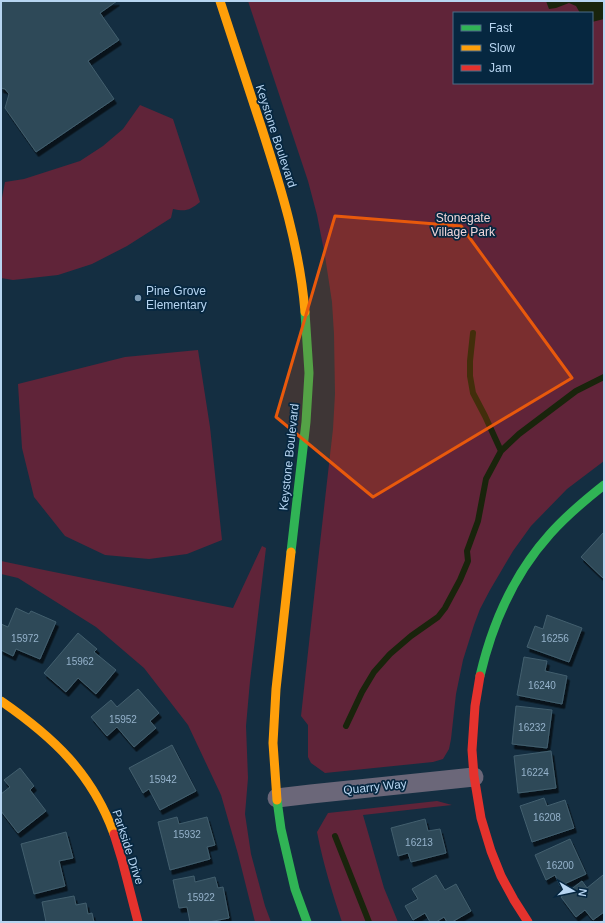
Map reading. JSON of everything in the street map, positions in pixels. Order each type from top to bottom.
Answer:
[{"type":"street","name":"Keystone Boulevard","points":[[220,1],[283,195],[298,263],[306,323],[309,373],[306,422],[284,612],[274,716],[273,744],[281,829],[296,889],[307,922]]},
{"type":"street","points":[[528,922],[517,907],[503,879],[488,843],[483,825],[474,777],[472,756],[474,712],[485,655],[498,618],[523,570],[544,541],[566,516],[604,485]]},
{"type":"street","name":"Parkside Drive","points":[[1,701],[33,723],[51,738],[89,784],[99,801],[110,826],[119,852],[138,922]]},
{"type":"street","name":"Quarry Way","points":[[277,798],[474,777]]},
{"type":"highlighted area","points":[[335,216],[461,226],[572,378],[373,497],[276,417]]},
{"type":"green space","name":"Stonegate Village Park","points":[[248,1],[604,1],[604,461],[567,489],[531,526],[513,551],[490,590],[480,609],[463,660],[456,694],[449,749],[443,759],[433,762],[325,773],[311,763],[308,757],[308,725],[301,716],[333,429],[335,394],[332,302],[317,215],[308,181]]},
{"type":"green space","points":[[140,105],[173,119],[200,202],[188,210],[173,209],[171,218],[127,246],[92,264],[58,275],[13,280],[1,278],[1,203],[5,182],[24,179],[80,161],[103,146],[123,129]]},
{"type":"green space","points":[[198,350],[210,427],[222,540],[187,554],[149,559],[105,555],[65,536],[34,497],[22,448],[18,384],[125,357]]},
{"type":"green space","points":[[262,546],[266,548],[246,726],[248,778],[245,814],[251,854],[265,906],[271,922],[255,922],[221,795],[188,725],[144,668],[96,627],[18,578],[1,574],[1,561],[233,608]]},
{"type":"green space","points":[[437,801],[452,805],[363,815],[384,888],[398,922],[342,922],[328,877],[317,832],[328,813]]},
{"type":"shaded area","points":[[546,1],[604,1],[604,19],[593,22],[593,12],[579,12],[576,6],[569,3],[549,9]]},
{"type":"building","points":[[1,1],[117,1],[100,13],[119,40],[88,61],[114,99],[36,152],[5,108],[9,94],[5,89],[1,88]]},
{"type":"building","points":[[604,532],[604,579],[581,557]]},
{"type":"building","points":[[16,608],[29,614],[31,611],[56,622],[40,659],[16,649],[13,656],[1,650],[1,624],[8,627]]},
{"type":"building","points":[[547,615],[582,628],[569,662],[527,647],[535,626],[543,629]]},
{"type":"building","points":[[78,633],[97,649],[94,652],[116,670],[96,694],[78,678],[66,692],[44,673]]},
{"type":"building","points":[[524,657],[547,661],[545,671],[567,676],[562,704],[517,695]]},
{"type":"building","points":[[138,689],[159,713],[150,721],[156,728],[134,747],[117,727],[107,736],[91,717],[111,700],[117,707]]},
{"type":"building","points":[[516,706],[552,710],[547,748],[512,744]]},
{"type":"building","points":[[172,745],[196,791],[160,810],[149,789],[143,793],[129,768]]},
{"type":"building","points":[[551,751],[556,788],[518,793],[514,756]]},
{"type":"building","points":[[20,768],[34,786],[30,790],[46,811],[18,833],[1,811],[1,794],[10,787],[4,780]]},
{"type":"building","points":[[544,798],[547,806],[565,800],[574,828],[532,842],[520,806]]},
{"type":"building","points":[[177,817],[179,824],[207,817],[215,845],[207,847],[210,859],[170,870],[158,822]]},
{"type":"building","points":[[425,819],[428,831],[440,829],[446,853],[411,862],[408,853],[398,856],[391,828]]},
{"type":"building","points":[[66,832],[73,858],[59,861],[65,886],[34,894],[21,844]]},
{"type":"building","points":[[570,839],[586,874],[560,886],[555,875],[546,880],[535,855]]},
{"type":"building","points":[[436,875],[445,890],[456,884],[471,911],[452,922],[447,922],[444,917],[436,922],[430,922],[425,913],[413,920],[405,906],[418,899],[412,889]]},
{"type":"building","points":[[603,875],[604,912],[593,920],[585,910],[576,917],[561,897],[582,881],[587,888]]},
{"type":"building","points":[[194,876],[195,882],[215,877],[218,888],[223,887],[229,918],[209,922],[190,922],[187,907],[179,908],[173,880]]},
{"type":"building","points":[[74,896],[76,905],[86,903],[88,914],[92,913],[94,922],[46,922],[42,902]]},
{"type":"waterway","points":[[473,333],[470,361],[470,376],[473,393],[501,451]]},
{"type":"waterway","points":[[346,726],[362,692],[374,672],[390,654],[411,636],[438,617],[445,608],[468,561],[467,551],[478,521],[486,479],[501,451],[519,434],[576,391],[604,377]]},
{"type":"waterway","points":[[335,836],[369,922]]},
{"type":"traffic: fast","points":[[291,552],[306,422],[309,373],[305,312]]},
{"type":"traffic: fast","points":[[480,676],[491,638],[506,600],[537,549],[556,527],[604,485]]},
{"type":"traffic: fast","points":[[277,800],[281,829],[295,889],[307,922]]},
{"type":"traffic: slow","points":[[220,1],[283,196],[299,265],[305,312]]},
{"type":"traffic: slow","points":[[277,800],[273,743],[276,689],[291,552]]},
{"type":"traffic: slow","points":[[1,701],[38,728],[69,758],[94,793],[105,812],[114,834]]},
{"type":"traffic: jam","points":[[480,676],[475,706],[472,750],[474,776],[481,818],[491,851],[501,876],[528,922]]},
{"type":"traffic: jam","points":[[114,834],[138,922]]},
{"type":"place","name":"Pine Grove Elementary","points":[[138,298]]}]
